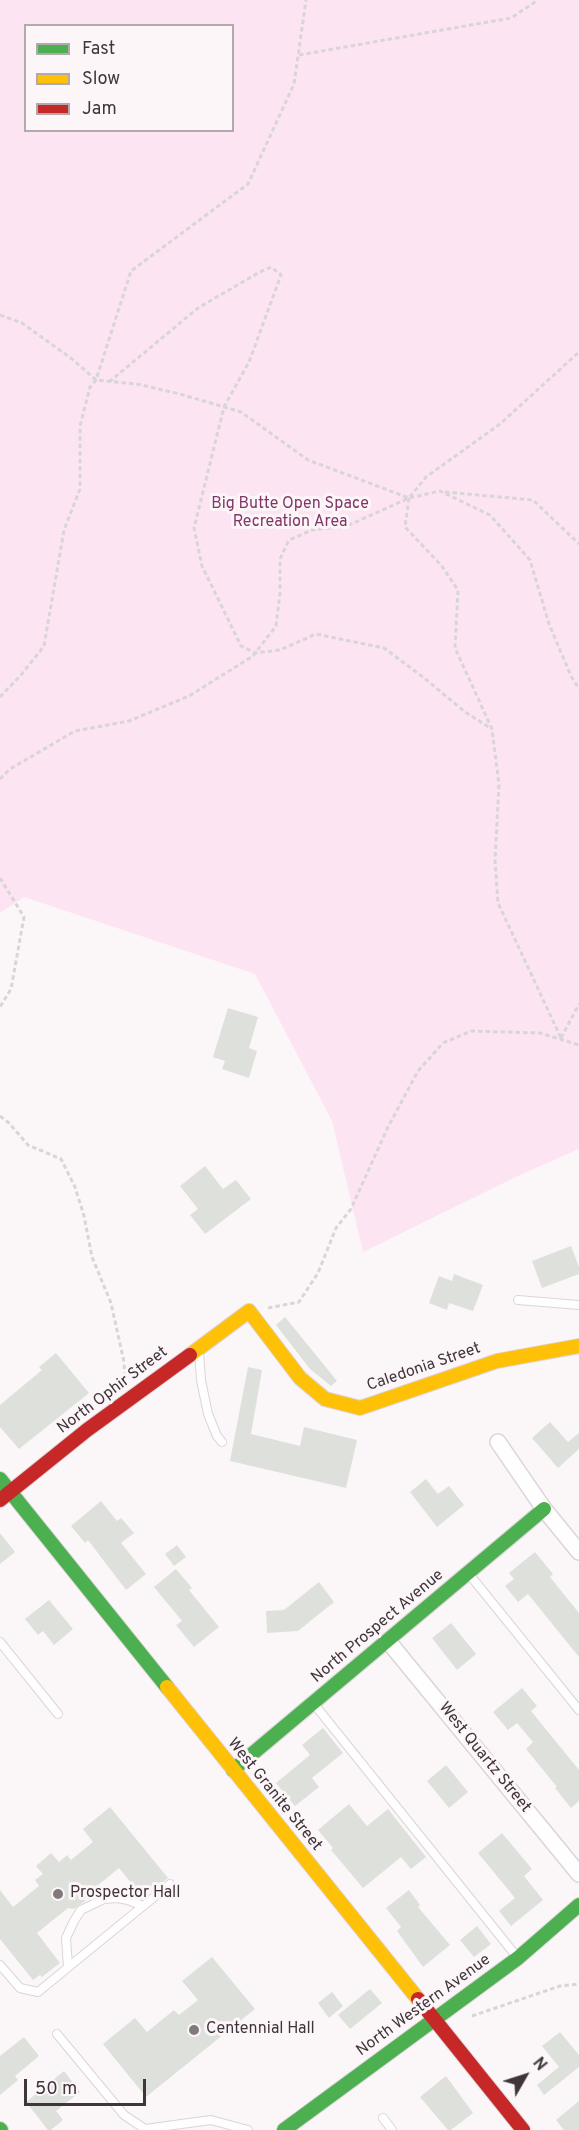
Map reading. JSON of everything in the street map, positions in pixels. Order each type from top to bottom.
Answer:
[{"type":"street","name":"Caledonia Street","points":[[249,1311],[300,1378],[326,1399],[360,1408],[497,1361],[579,1346]]},
{"type":"street","name":"North Ophir Street","points":[[5,1496],[127,1401],[249,1311]]},
{"type":"street","points":[[498,1442],[543,1509],[579,1552]]},
{"type":"street","name":"West Granite Street","points":[[0,1479],[5,1496],[233,1770],[523,2130]]},
{"type":"street","name":"North Prospect Avenue","points":[[233,1770],[543,1509]]},
{"type":"street","name":"West Quartz Street","points":[[388,1641],[579,1874]]},
{"type":"street","name":"North Western Avenue","points":[[284,2130],[518,1958],[579,1905]]},
{"type":"lane","points":[[518,1300],[579,1305]]},
{"type":"lane","points":[[199,1348],[201,1380],[208,1414],[222,1442]]},
{"type":"lane","points":[[468,1573],[579,1710]]},
{"type":"lane","points":[[0,1642],[58,1714]]},
{"type":"lane","points":[[313,1703],[518,1958]]},
{"type":"lane","points":[[0,1965],[20,1988],[38,1992],[170,1884]]},
{"type":"lane","points":[[68,1967],[66,1938],[81,1910],[104,1899],[117,1898],[143,1906]]},
{"type":"lane","points":[[57,2034],[124,2115],[145,2129],[212,2120],[248,2130]]},
{"type":"lane","points":[[383,2118],[392,2130]]},
{"type":"path","points":[[0,697],[44,646],[64,530],[80,489],[80,426],[90,387],[96,380],[131,271],[248,184],[294,84],[306,0]]},
{"type":"path","points":[[298,55],[511,18],[538,0]]},
{"type":"path","points":[[110,382],[198,308],[247,278],[272,267],[280,274],[265,323],[249,363],[224,407],[194,528],[202,566],[241,646],[255,653],[280,650],[316,634],[384,648],[465,712],[492,729]]},
{"type":"path","points":[[0,315],[22,323],[72,359],[96,380],[159,389],[241,412],[308,460],[410,498]]},
{"type":"path","points":[[561,1038],[498,903],[495,861],[499,785],[492,729],[455,648],[458,590],[441,565],[405,527],[410,498],[426,477],[500,424],[579,352]]},
{"type":"path","points":[[441,491],[490,515],[530,560],[549,624],[571,676],[579,689]]},
{"type":"path","points":[[0,779],[10,769],[75,731],[129,721],[189,696],[255,653],[276,626],[280,593],[280,559],[289,540],[312,530],[347,526],[410,498],[441,491],[533,500],[579,544]]},
{"type":"path","points":[[0,879],[24,917],[11,989],[0,1007]]},
{"type":"path","points":[[561,1038],[579,1004]]},
{"type":"path","points":[[249,1311],[299,1302],[318,1273],[336,1228],[351,1209],[387,1129],[418,1071],[443,1043],[471,1031],[540,1033],[579,1045]]},
{"type":"path","points":[[0,1116],[9,1123],[28,1146],[61,1159],[75,1187],[84,1216],[92,1257],[111,1303],[124,1362],[127,1401]]},
{"type":"path","points":[[470,2017],[560,1986],[579,1984]]},
{"type":"green space","name":"Big Butte Open Space Recreation Area","points":[[0,0],[579,0],[579,1149],[520,1175],[363,1252],[332,1121],[255,974],[24,897],[0,913]]},
{"type":"building","points":[[228,1008],[258,1017],[249,1048],[257,1051],[249,1078],[222,1069],[225,1061],[213,1057]]},
{"type":"building","points":[[205,1166],[223,1189],[236,1180],[251,1199],[205,1234],[190,1215],[198,1209],[180,1186]]},
{"type":"building","points":[[571,1246],[579,1267],[579,1274],[542,1288],[532,1261]]},
{"type":"building","points":[[454,1274],[483,1285],[473,1311],[449,1303],[447,1310],[429,1303],[439,1276],[452,1281]]},
{"type":"building","points":[[285,1317],[337,1381],[331,1386],[310,1369],[276,1325]]},
{"type":"building","points":[[56,1353],[89,1393],[19,1449],[0,1427],[0,1405],[42,1370],[39,1367]]},
{"type":"building","points":[[248,1367],[262,1370],[251,1434],[300,1446],[304,1427],[357,1440],[346,1488],[230,1461]]},
{"type":"building","points":[[550,1422],[568,1442],[579,1433],[579,1449],[558,1468],[532,1438]]},
{"type":"building","points":[[426,1479],[438,1494],[449,1486],[464,1505],[437,1527],[410,1492]]},
{"type":"building","points":[[101,1501],[117,1521],[121,1518],[134,1533],[121,1543],[146,1574],[126,1590],[88,1540],[85,1543],[71,1526]]},
{"type":"building","points":[[0,1533],[15,1552],[0,1564]]},
{"type":"building","points":[[177,1545],[186,1557],[174,1566],[165,1554]]},
{"type":"building","points":[[535,1552],[553,1574],[550,1577],[579,1613],[579,1657],[528,1594],[518,1602],[505,1586],[514,1579],[509,1573]]},
{"type":"building","points":[[176,1569],[192,1588],[189,1590],[219,1627],[194,1647],[176,1625],[182,1621],[154,1587]]},
{"type":"building","points":[[319,1582],[334,1602],[298,1631],[267,1633],[266,1611],[284,1610]]},
{"type":"building","points":[[49,1600],[73,1629],[54,1645],[43,1631],[38,1635],[25,1619]]},
{"type":"building","points":[[451,1623],[476,1654],[457,1670],[432,1638]]},
{"type":"building","points":[[522,1688],[537,1706],[531,1711],[579,1770],[579,1801],[571,1808],[526,1749],[533,1742],[517,1723],[508,1730],[493,1712]]},
{"type":"building","points":[[323,1728],[343,1753],[312,1778],[319,1787],[295,1806],[276,1783],[310,1755],[302,1745]]},
{"type":"building","points":[[446,1765],[468,1792],[449,1808],[427,1781]]},
{"type":"building","points":[[349,1804],[367,1826],[388,1809],[426,1857],[411,1869],[401,1857],[363,1888],[331,1850],[333,1848],[318,1830]]},
{"type":"building","name":"Prospector Hall","points":[[110,1807],[168,1878],[149,1893],[146,1889],[140,1894],[119,1868],[86,1895],[85,1901],[74,1909],[68,1908],[37,1933],[60,1963],[42,1977],[40,1975],[33,1980],[0,1939],[0,1890],[13,1907],[39,1886],[35,1880],[43,1874],[36,1866],[51,1853],[59,1862],[67,1855],[71,1860],[93,1842],[83,1829]]},
{"type":"building","points":[[502,1833],[532,1869],[524,1876],[543,1900],[511,1926],[499,1911],[515,1898],[478,1853]]},
{"type":"building","points":[[409,1890],[420,1905],[418,1907],[450,1945],[423,1967],[397,1931],[401,1927],[386,1908]]},
{"type":"building","points":[[477,1926],[491,1944],[474,1957],[460,1940]]},
{"type":"building","name":"Centennial Hall","points":[[212,1957],[255,2009],[146,2097],[103,2044],[135,2018],[147,2032],[174,2010],[179,2015],[198,2000],[182,1981]]},
{"type":"building","points":[[370,1989],[382,2003],[350,2029],[338,2015]]},
{"type":"building","points":[[332,1992],[343,2006],[329,2018],[318,2003]]},
{"type":"building","points":[[560,2032],[579,2055],[579,2067],[544,2095],[537,2085],[559,2067],[542,2046]]},
{"type":"building","points":[[24,2037],[39,2056],[15,2076],[18,2080],[0,2095],[0,2056]]},
{"type":"building","points":[[64,2071],[80,2092],[56,2111],[63,2120],[48,2130],[26,2102]]},
{"type":"building","points":[[446,2076],[473,2113],[451,2130],[448,2130],[420,2097]]},
{"type":"building","points":[[579,2101],[579,2130],[564,2130],[556,2120]]},
{"type":"traffic: fast","points":[[0,1479],[167,1687]]},
{"type":"traffic: fast","points":[[233,1770],[544,1509]]},
{"type":"traffic: fast","points":[[284,2130],[518,1958],[579,1905]]},
{"type":"traffic: slow","points":[[190,1355],[249,1311],[300,1378],[325,1399],[360,1408],[497,1361],[579,1346]]},
{"type":"traffic: slow","points":[[167,1687],[418,1999]]},
{"type":"traffic: jam","points":[[0,1500],[87,1430],[190,1355]]},
{"type":"traffic: jam","points":[[418,1999],[523,2130]]},
{"type":"place","name":"Prospector Hall","points":[[58,1894]]},
{"type":"place","name":"Centennial Hall","points":[[194,2030]]}]
